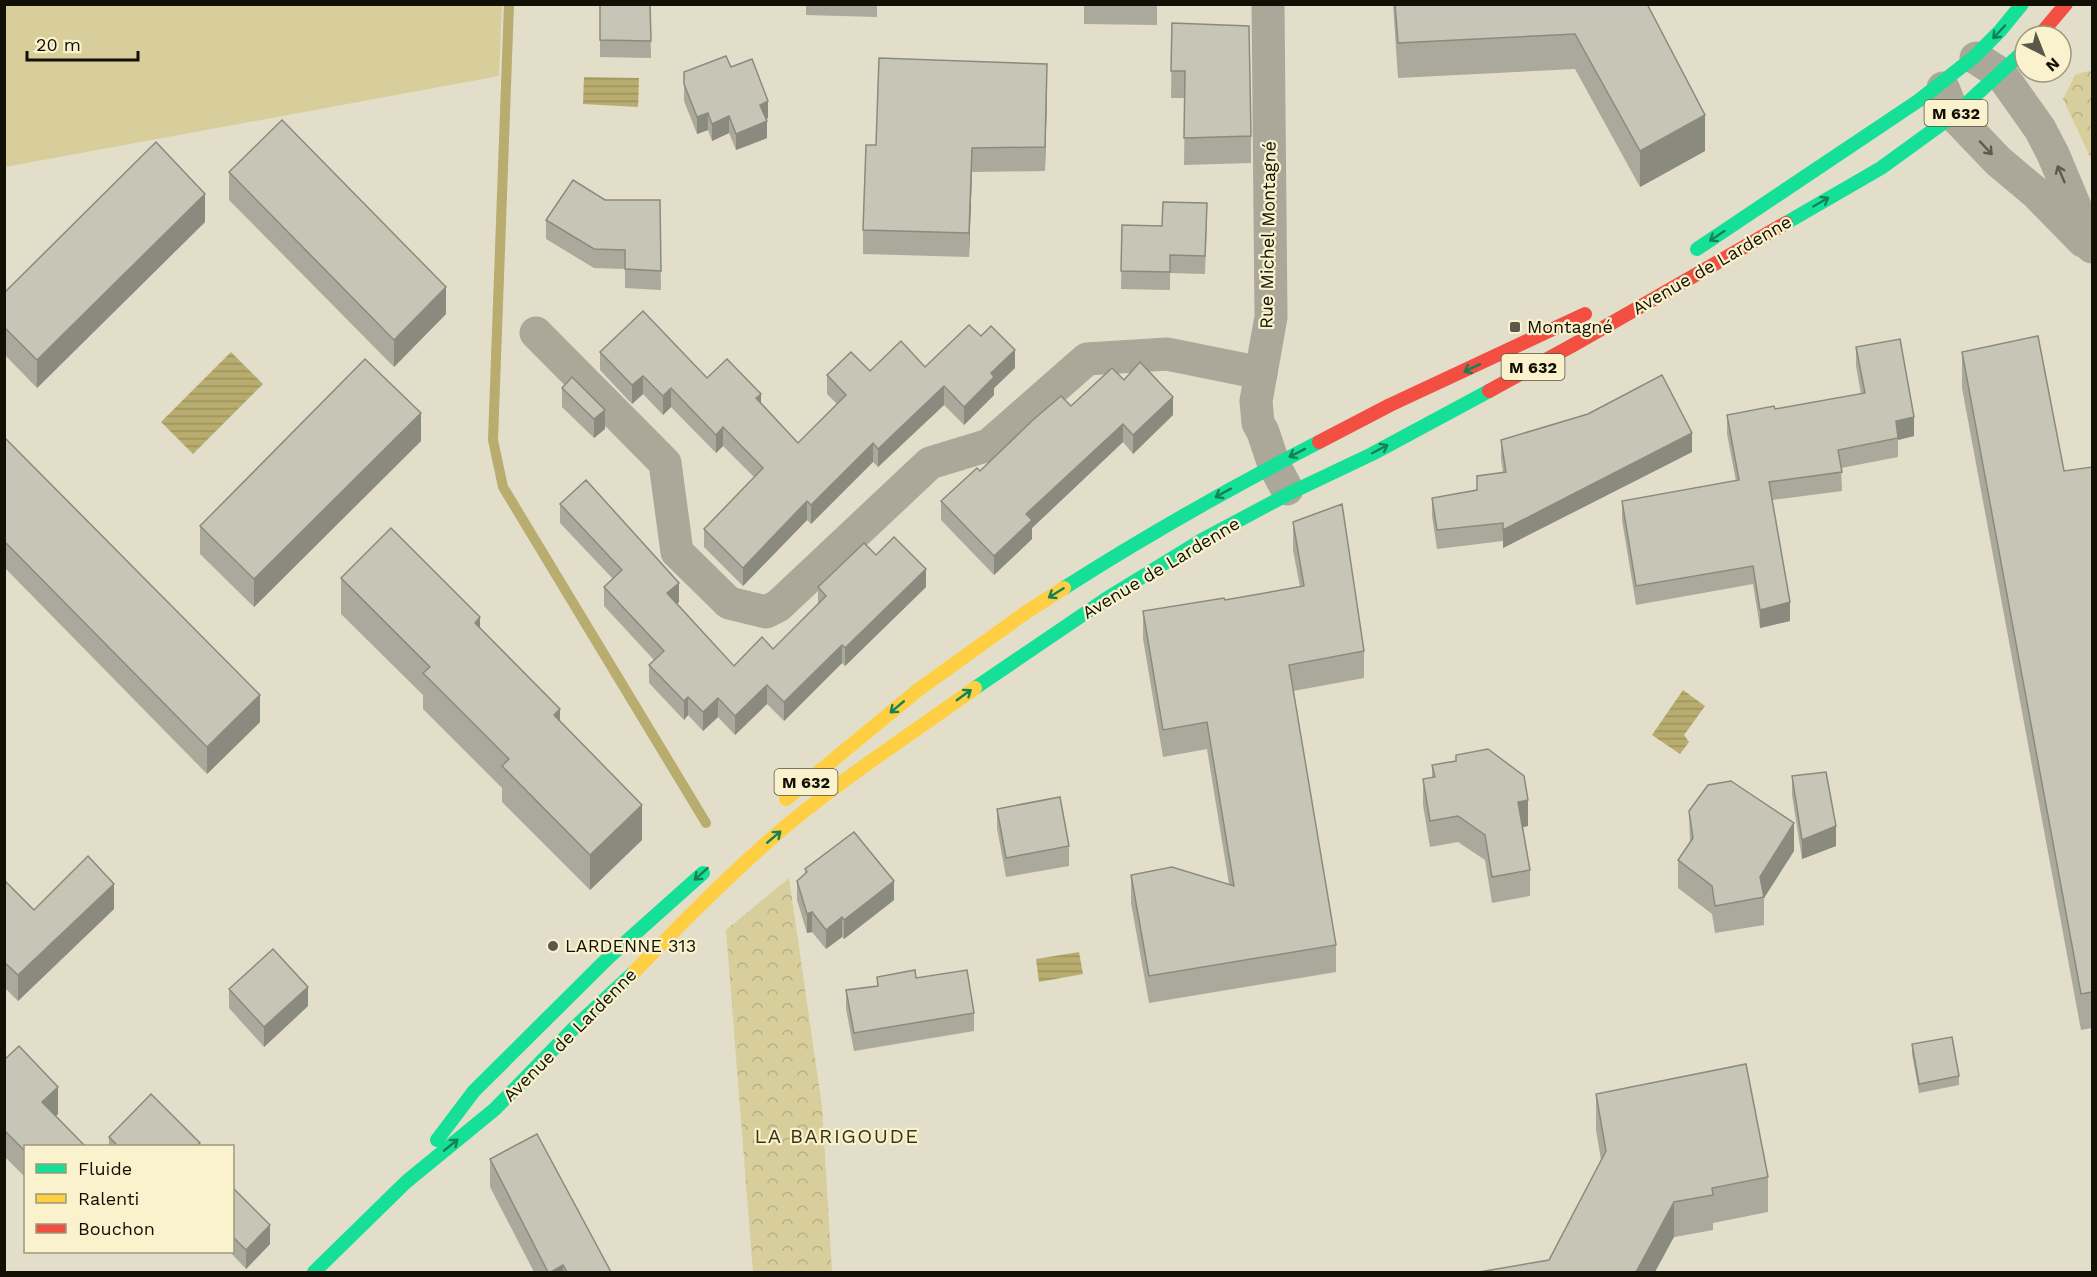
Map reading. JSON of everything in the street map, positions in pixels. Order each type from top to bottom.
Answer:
[{"type":"main road","name":"M 632","points":[[1941,83],[1974,57],[2000,31],[2022,4]]},
{"type":"main road","points":[[2049,24],[2066,4]]},
{"type":"main road","name":"M 632","points":[[2001,74],[2013,62]]},
{"type":"main road","name":"Avenue de Lardenne","points":[[314,1272],[406,1182],[495,1109],[575,1027],[773,837],[838,786],[1004,667],[1106,599],[1202,540],[1290,493],[1372,454],[1575,344],[1881,168],[1954,115],[2001,74]]},
{"type":"main road","name":"Avenue de Lardenne","points":[[1687,256],[1918,101],[1941,83]]},
{"type":"main road","name":"Avenue de Lardenne","points":[[772,810],[918,690],[1025,612],[1119,554],[1274,465],[1390,405],[1564,325],[1595,308]]},
{"type":"main road","name":"Avenue de Lardenne","points":[[406,1182],[474,1091],[609,957],[712,864]]},
{"type":"street","name":"Rue Michel Montagné","points":[[1268,4],[1271,317],[1256,401],[1258,423],[1274,465],[1290,493]]},
{"type":"street","points":[[1974,57],[2001,74],[2043,136],[2092,249]]},
{"type":"street","points":[[1941,83],[1954,115],[1998,161],[2035,192],[2092,249]]},
{"type":"street","points":[[536,333],[665,463],[677,552],[729,603],[766,612],[778,606],[930,463],[989,445],[1087,359],[1167,354],[1261,373]]},
{"type":"green space","points":[[5,4],[502,5],[499,76],[5,167]]},
{"type":"green space","points":[[2092,70],[2092,161],[2063,99],[2070,84],[2073,84],[2075,75]]},
{"type":"green space","points":[[789,878],[822,1107],[832,1272],[753,1272],[726,930]]},
{"type":"shaded area","points":[[584,77],[639,78],[638,107],[583,104]]},
{"type":"shaded area","points":[[231,352],[263,384],[193,454],[161,422]]},
{"type":"shaded area","points":[[1683,690],[1705,706],[1684,735],[1689,742],[1680,754],[1652,735]]},
{"type":"shaded area","points":[[1079,952],[1083,974],[1039,982],[1036,959]]},
{"type":"building","points":[[600,4],[650,4],[651,41],[600,40]]},
{"type":"building","points":[[1395,4],[1647,4],[1705,115],[1640,151],[1575,34],[1398,43]]},
{"type":"building","points":[[1172,23],[1249,26],[1251,136],[1184,138],[1185,71],[1171,71]]},
{"type":"building","points":[[726,56],[731,67],[752,59],[768,101],[760,105],[767,121],[736,134],[729,116],[712,124],[708,113],[697,117],[684,84],[684,72]]},
{"type":"building","points":[[879,58],[1047,64],[1045,147],[972,148],[969,233],[863,230],[866,145],[876,145]]},
{"type":"building","points":[[282,120],[446,287],[394,340],[229,172]]},
{"type":"building","points":[[156,142],[205,194],[37,360],[4,327],[4,293]]},
{"type":"building","points":[[573,180],[605,200],[660,200],[661,271],[625,269],[625,250],[594,249],[546,220]]},
{"type":"building","points":[[1163,202],[1207,203],[1205,256],[1170,255],[1170,272],[1121,271],[1122,225],[1162,226]]},
{"type":"building","points":[[643,311],[707,378],[727,359],[761,394],[756,398],[798,443],[846,395],[827,375],[851,352],[870,371],[901,341],[925,367],[969,325],[981,336],[991,326],[1015,350],[991,373],[994,377],[964,407],[944,386],[878,449],[873,443],[811,505],[807,501],[743,568],[704,529],[763,468],[723,427],[716,435],[671,388],[663,396],[643,376],[632,385],[600,352]]},
{"type":"building","points":[[2038,336],[2064,471],[2092,467],[2092,992],[2081,994],[1962,352]]},
{"type":"building","points":[[1900,339],[1914,417],[1896,421],[1898,438],[1838,450],[1842,472],[1769,482],[1790,602],[1760,610],[1753,566],[1636,586],[1622,501],[1739,480],[1727,415],[1865,393],[1856,347]]},
{"type":"building","points":[[365,359],[421,413],[254,579],[200,526]]},
{"type":"building","points":[[1140,362],[1173,397],[1133,435],[1123,424],[1026,514],[1032,520],[994,556],[941,501],[977,468],[980,471],[1061,396],[1071,406],[1112,368],[1124,380]]},
{"type":"building","points":[[1662,375],[1692,433],[1503,530],[1503,523],[1437,530],[1432,498],[1477,490],[1477,476],[1506,472],[1501,440],[1588,414]]},
{"type":"building","points":[[572,377],[605,410],[594,419],[562,388]]},
{"type":"building","points":[[4,437],[260,695],[207,747],[4,541]]},
{"type":"building","points":[[586,480],[679,583],[667,593],[734,666],[762,637],[773,649],[826,596],[818,587],[864,543],[876,555],[894,537],[926,569],[845,648],[842,645],[784,702],[767,685],[735,716],[718,698],[703,712],[688,697],[684,701],[649,665],[664,651],[604,587],[622,570],[560,504]]},
{"type":"building","points":[[1342,504],[1364,651],[1289,665],[1336,945],[1149,976],[1131,875],[1172,867],[1234,886],[1207,722],[1163,730],[1143,611],[1304,586],[1293,522]]},
{"type":"building","points":[[391,528],[480,617],[475,623],[560,709],[554,715],[642,805],[590,855],[502,766],[509,759],[423,673],[430,667],[341,578]]},
{"type":"building","points":[[1488,749],[1524,776],[1528,800],[1518,802],[1530,870],[1492,877],[1485,835],[1458,816],[1430,821],[1423,779],[1435,777],[1432,765],[1456,761],[1456,755]]},
{"type":"building","points":[[1826,772],[1836,826],[1802,840],[1792,776]]},
{"type":"building","points":[[1731,781],[1794,823],[1760,877],[1764,897],[1715,906],[1712,886],[1678,860],[1693,838],[1689,811],[1708,785]]},
{"type":"building","points":[[1060,797],[1069,846],[1006,858],[997,809]]},
{"type":"building","points":[[854,832],[894,881],[844,920],[842,917],[826,930],[812,912],[807,914],[797,881],[807,872],[805,869]]},
{"type":"building","points":[[88,856],[114,884],[18,975],[4,962],[4,880],[34,910]]},
{"type":"building","points":[[273,949],[308,987],[264,1027],[229,989]]},
{"type":"building","points":[[915,970],[916,978],[967,970],[974,1013],[854,1033],[846,990],[878,986],[877,977]]},
{"type":"building","points":[[1952,1037],[1959,1076],[1919,1084],[1912,1044]]},
{"type":"building","points":[[19,1046],[58,1087],[42,1102],[84,1145],[24,1145],[24,1150],[4,1130],[4,1060]]},
{"type":"building","points":[[1746,1064],[1768,1177],[1712,1188],[1713,1195],[1674,1202],[1636,1272],[1479,1272],[1549,1260],[1606,1151],[1596,1094]]},
{"type":"building","points":[[151,1094],[200,1143],[197,1145],[117,1145],[109,1137]]},
{"type":"building","points":[[537,1134],[611,1272],[567,1272],[563,1265],[548,1272],[490,1159]]},
{"type":"building","points":[[234,1189],[270,1225],[246,1250],[234,1238]]},
{"type":"waterway","points":[[509,4],[493,440],[503,487],[706,823]]},
{"type":"traffic: fast","points":[[1697,249],[1918,101],[1974,57],[2000,31],[2022,4]]},
{"type":"traffic: fast","points":[[1786,223],[1881,168],[1954,115],[2013,61]]},
{"type":"traffic: fast","points":[[975,688],[1106,599],[1202,540],[1290,493],[1372,454],[1489,391]]},
{"type":"traffic: fast","points":[[1064,588],[1190,512],[1319,442]]},
{"type":"traffic: fast","points":[[437,1140],[474,1091],[609,957],[703,873]]},
{"type":"traffic: fast","points":[[314,1272],[406,1182],[495,1109],[575,1027],[634,972]]},
{"type":"traffic: slow","points":[[786,799],[918,690],[1025,613],[1064,588]]},
{"type":"traffic: slow","points":[[634,972],[719,887],[796,818],[846,779],[975,688]]},
{"type":"traffic: jam","points":[[2049,24],[2066,4]]},
{"type":"traffic: jam","points":[[1489,391],[1786,223]]},
{"type":"traffic: jam","points":[[1319,442],[1390,405],[1585,314]]},
{"type":"place","name":"Montagné","points":[[1515,327]]},
{"type":"place","name":"LARDENNE 313","points":[[553,946]]},
{"type":"district","name":"LA BARIGOUDE","points":[[837,1136]]}]
